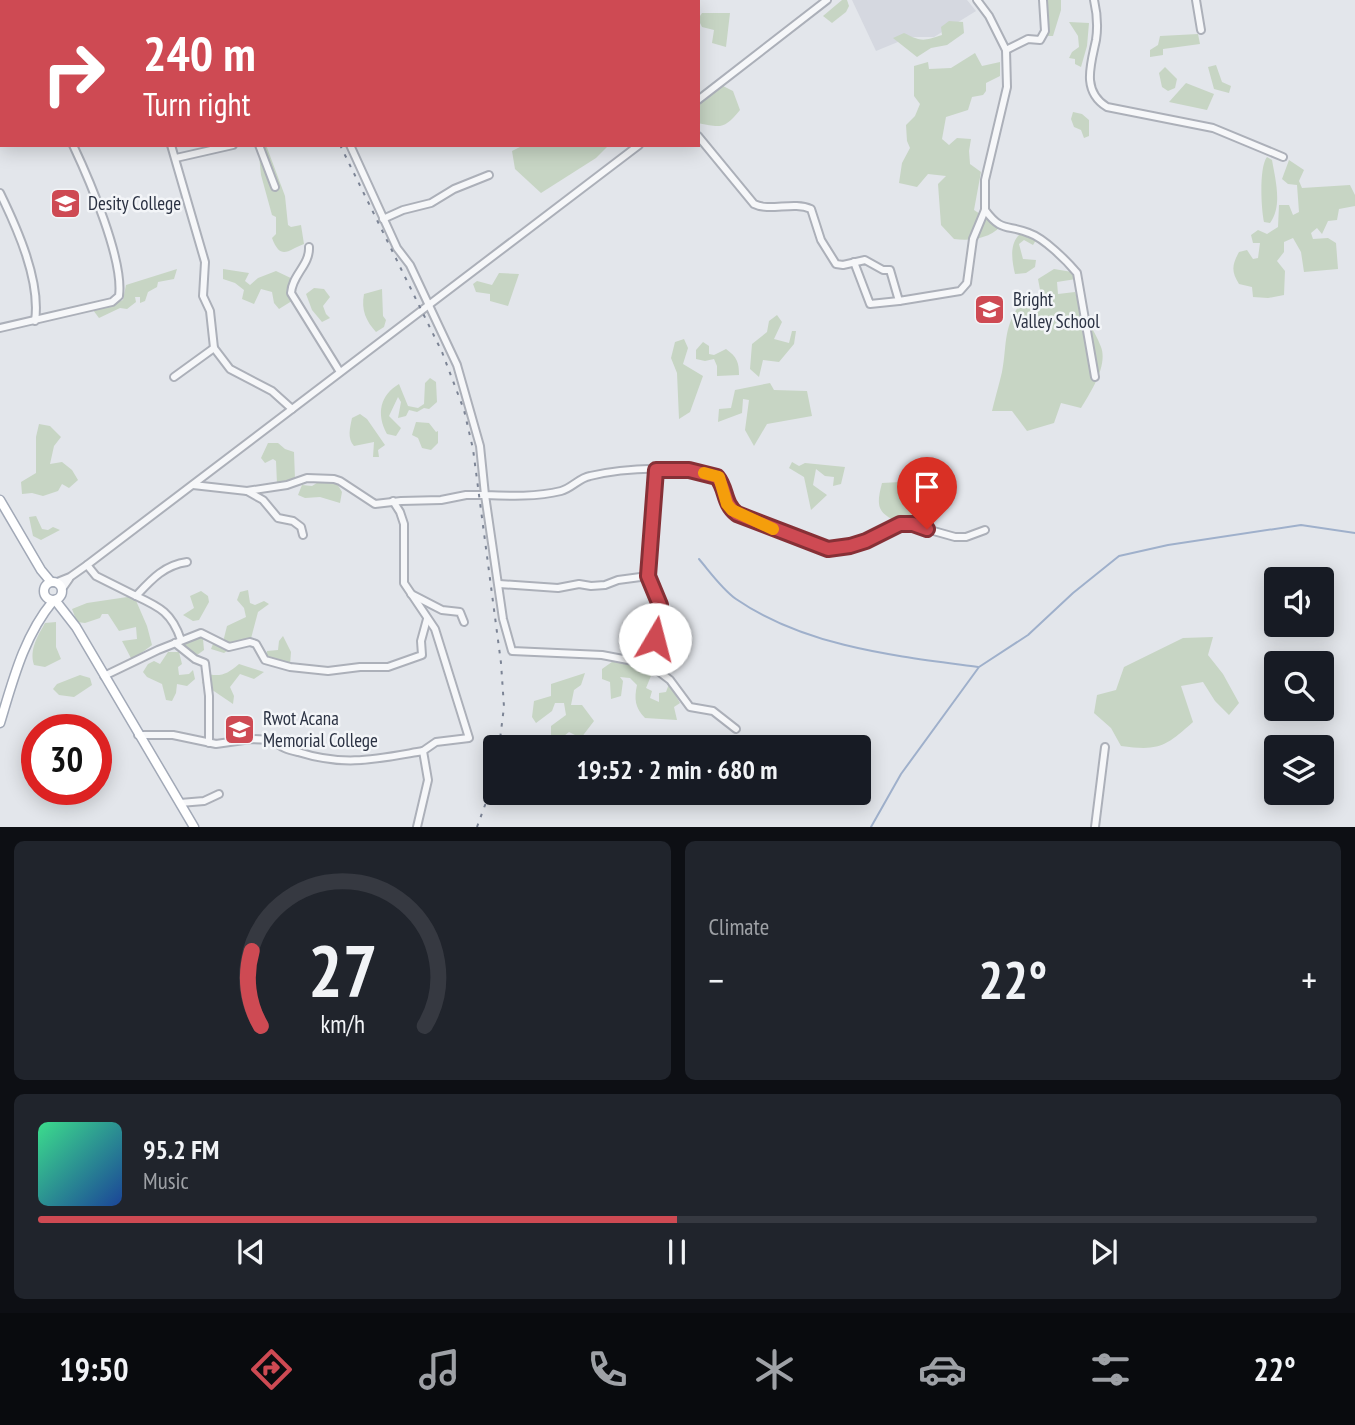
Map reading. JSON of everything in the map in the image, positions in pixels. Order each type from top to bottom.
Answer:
[{"type":"main road","points":[[0,500],[194,827]]},
{"type":"main road","points":[[0,723],[15,676],[53,592]]},
{"type":"street","points":[[700,98],[827,0]]},
{"type":"street","points":[[854,262],[870,304],[963,289],[967,283],[973,239],[985,210],[985,180],[1007,86],[1006,50],[989,16],[977,0]]},
{"type":"street","points":[[1006,50],[1028,39],[1040,40],[1045,31],[1044,0]]},
{"type":"street","points":[[1094,0],[1096,38],[1088,75],[1098,102],[1107,107],[1213,128],[1283,157]]},
{"type":"street","points":[[1196,0],[1201,30]]},
{"type":"street","points":[[700,138],[754,204],[760,207],[778,205],[808,208],[812,211],[821,240],[834,263],[840,265],[865,260],[883,270],[891,271],[899,301]]},
{"type":"street","points":[[0,328],[112,302],[120,292],[104,219],[75,147]]},
{"type":"street","points":[[172,147],[205,262],[203,296],[210,311],[214,348],[230,369],[272,391],[292,409]]},
{"type":"street","points":[[176,158],[224,147]]},
{"type":"street","points":[[260,147],[275,187]]},
{"type":"street","points":[[350,147],[383,219],[430,305],[466,391],[480,446],[503,619],[512,651],[602,655],[649,664],[670,680],[690,707],[713,711],[736,729]]},
{"type":"street","points":[[53,592],[636,147]]},
{"type":"street","points":[[383,219],[403,210],[431,203],[454,189],[489,175]]},
{"type":"street","points":[[0,193],[20,238],[38,306],[48,318]]},
{"type":"street","points":[[985,210],[1001,226],[1037,237],[1077,273],[1095,377]]},
{"type":"street","points":[[309,247],[308,258],[292,282],[291,293],[340,372]]},
{"type":"street","points":[[35,321],[38,306]]},
{"type":"street","points":[[174,377],[214,348]]},
{"type":"street","points":[[192,485],[247,491],[287,485],[307,478],[334,479],[372,504],[434,501],[466,495],[544,494],[564,490],[593,475],[631,468],[689,470],[717,477],[722,482],[727,504],[737,514],[828,549],[866,541],[900,524],[913,524],[955,537],[966,537],[985,530]]},
{"type":"street","points":[[649,664],[660,613],[659,599],[648,576],[656,470]]},
{"type":"street","points":[[247,491],[263,500],[278,518],[293,521],[301,527],[303,535]]},
{"type":"street","points":[[138,735],[173,735],[222,744],[264,738],[275,740],[278,745],[313,757],[355,762],[423,751],[436,742],[469,738],[435,629],[403,579],[404,524],[393,501]]},
{"type":"street","points":[[136,596],[162,571],[187,562]]},
{"type":"street","points":[[87,565],[96,576],[170,615],[175,624],[178,641],[195,659],[205,663],[209,695],[209,743]]},
{"type":"street","points":[[499,584],[548,589],[579,584],[605,585],[618,580],[648,576]]},
{"type":"street","points":[[411,594],[442,610],[460,612],[464,622]]},
{"type":"street","points":[[104,676],[201,633],[232,648],[253,643],[259,645],[265,660],[305,669],[328,671],[388,667],[422,655],[421,641],[427,618]]},
{"type":"street","points":[[1095,827],[1105,747]]},
{"type":"street","points":[[417,827],[428,780],[423,751]]},
{"type":"street","points":[[180,803],[204,801],[219,794]]},
{"type":"shaded area","points":[[852,0],[967,0],[976,11],[934,37],[910,37],[876,51]]},
{"type":"green space","points":[[842,0],[847,0],[849,6],[846,12],[832,23],[823,16]]},
{"type":"green space","points":[[1043,0],[1061,0],[1061,10],[1053,36],[1043,36],[1045,26],[1049,22],[1047,17],[1042,15]]},
{"type":"green space","points":[[702,13],[730,13],[726,47],[712,43],[714,30],[702,27]]},
{"type":"green space","points":[[949,21],[963,22],[964,33],[947,45],[931,48],[917,57],[893,38],[904,33],[919,39],[936,37],[942,35],[941,27]]},
{"type":"green space","points":[[1069,22],[1089,23],[1087,46],[1081,67],[1075,64],[1075,59],[1069,58],[1079,47],[1078,36]]},
{"type":"green space","points":[[1198,34],[1200,44],[1163,49],[1163,55],[1150,57],[1150,50],[1158,45],[1160,36]]},
{"type":"green space","points":[[975,53],[982,66],[1000,62],[1000,76],[986,83],[983,95],[972,97],[968,110],[946,117],[942,139],[949,145],[957,138],[971,139],[970,164],[981,172],[974,210],[1000,227],[990,234],[966,240],[954,239],[941,225],[938,184],[946,176],[928,174],[917,187],[899,183],[902,163],[910,148],[906,125],[915,116],[920,104],[914,96],[914,66],[928,62],[929,69],[951,68]]},
{"type":"green space","points":[[1216,65],[1222,82],[1231,86],[1229,93],[1214,89],[1208,67]]},
{"type":"green space","points":[[1165,67],[1177,79],[1175,88],[1168,91],[1162,87],[1159,73]]},
{"type":"green space","points":[[1186,83],[1214,94],[1207,110],[1169,102]]},
{"type":"green space","points":[[723,86],[733,91],[740,110],[726,124],[712,126],[700,123],[700,95],[706,89]]},
{"type":"green space","points":[[1073,112],[1082,114],[1089,120],[1089,136],[1084,138],[1081,130],[1074,127],[1071,119]]},
{"type":"green space","points":[[258,147],[267,147],[285,196],[288,225],[301,225],[304,244],[286,252],[282,252],[275,245],[272,238],[276,234],[276,217],[272,215],[261,175]]},
{"type":"green space","points":[[520,147],[607,147],[596,158],[541,193],[515,169],[512,151]]},
{"type":"green space","points":[[1267,157],[1272,160],[1277,192],[1276,209],[1270,223],[1264,222],[1262,198],[1263,169]]},
{"type":"green space","points":[[1289,160],[1304,170],[1299,181],[1302,188],[1350,185],[1355,195],[1355,206],[1339,209],[1337,220],[1328,221],[1322,234],[1317,228],[1311,233],[1313,239],[1328,238],[1336,243],[1338,269],[1304,272],[1301,252],[1293,238],[1284,242],[1284,252],[1277,261],[1285,271],[1284,295],[1253,297],[1252,287],[1239,284],[1234,264],[1239,252],[1247,250],[1253,259],[1258,258],[1260,243],[1253,243],[1251,235],[1258,230],[1267,234],[1278,227],[1279,205],[1289,205],[1293,215],[1299,212],[1297,185],[1288,184],[1282,179]]},
{"type":"green space","points":[[1020,234],[1029,235],[1036,240],[1033,245],[1024,240],[1019,244],[1023,259],[1036,260],[1035,267],[1026,273],[1015,274],[1013,248]]},
{"type":"green space","points":[[177,269],[174,279],[158,282],[157,287],[148,292],[145,301],[140,303],[140,297],[135,297],[136,302],[127,309],[120,308],[99,318],[93,310],[123,300],[126,285]]},
{"type":"green space","points":[[223,269],[249,273],[245,281],[250,285],[258,278],[276,271],[297,281],[295,299],[279,309],[274,303],[272,292],[261,289],[254,304],[242,299],[244,290],[223,279]]},
{"type":"green space","points":[[1054,269],[1072,272],[1076,279],[1057,282],[1058,294],[1075,292],[1101,347],[1102,362],[1081,408],[1061,403],[1054,423],[1027,431],[1012,411],[992,411],[1013,315],[1018,307],[1034,305],[1042,300],[1038,279]]},
{"type":"green space","points":[[499,273],[519,274],[508,306],[490,301],[490,294],[476,292],[473,284],[477,281],[492,285]]},
{"type":"green space","points":[[314,288],[324,289],[330,297],[323,306],[330,318],[322,322],[312,310],[306,294]]},
{"type":"green space","points":[[382,289],[383,316],[386,320],[384,327],[376,332],[365,315],[364,294]]},
{"type":"green space","points":[[777,315],[782,322],[774,339],[789,343],[792,331],[796,331],[794,344],[779,362],[763,360],[759,377],[750,369],[752,344],[767,332],[769,321]]},
{"type":"green space","points":[[684,339],[688,348],[683,364],[703,376],[690,412],[679,419],[677,373],[671,358],[675,342]]},
{"type":"green space","points":[[703,342],[709,346],[709,354],[714,355],[726,349],[730,352],[737,360],[739,375],[717,376],[714,359],[696,359],[696,350]]},
{"type":"green space","points":[[430,378],[436,382],[437,402],[429,409],[424,408],[417,412],[409,410],[406,416],[398,418],[401,402],[398,397],[389,416],[401,428],[396,436],[387,434],[381,412],[384,399],[399,384],[408,406],[418,408],[424,404],[425,383]]},
{"type":"green space","points":[[770,383],[774,390],[807,391],[812,416],[767,424],[754,446],[745,430],[749,400],[743,399],[742,413],[718,422],[719,409],[731,408],[735,390]]},
{"type":"green space","points":[[360,414],[367,419],[385,445],[378,450],[379,457],[373,457],[374,442],[354,446],[350,440],[352,418]]},
{"type":"green space","points":[[416,422],[429,423],[438,431],[438,443],[431,450],[422,448],[418,438],[412,435]]},
{"type":"green space","points":[[39,424],[50,426],[61,437],[54,446],[50,464],[62,462],[72,470],[78,480],[69,488],[62,484],[58,491],[43,496],[22,494],[21,482],[36,473],[36,437]]},
{"type":"green space","points":[[268,443],[278,443],[294,452],[295,479],[277,484],[276,461],[273,459],[265,463],[261,458]]},
{"type":"green space","points":[[792,462],[799,466],[805,463],[845,467],[841,484],[833,486],[834,477],[825,476],[816,469],[813,485],[827,495],[811,510],[804,477],[789,468]]},
{"type":"green space","points":[[320,481],[336,482],[342,492],[340,503],[320,497],[305,498],[298,495],[302,485],[312,486]]},
{"type":"green space","points":[[900,482],[913,486],[919,500],[918,518],[906,527],[885,515],[879,506],[882,483]]},
{"type":"green space","points":[[36,516],[42,529],[53,527],[60,530],[41,540],[33,536],[29,517]]},
{"type":"green space","points":[[248,590],[250,603],[255,605],[264,601],[269,604],[258,612],[249,646],[233,647],[224,653],[211,649],[213,644],[223,642],[227,626],[246,617],[244,608],[237,600],[240,592]]},
{"type":"green space","points":[[201,591],[208,596],[209,602],[199,620],[193,621],[183,615],[194,608],[190,596]]},
{"type":"green space","points":[[134,596],[152,645],[132,660],[122,641],[137,639],[136,627],[119,631],[108,614],[102,614],[100,618],[85,623],[77,622],[72,609],[87,603]]},
{"type":"green space","points":[[56,622],[56,647],[61,659],[45,667],[34,665],[33,648],[45,623]]},
{"type":"green space","points":[[179,636],[187,640],[197,636],[203,639],[204,650],[193,658],[174,639]]},
{"type":"green space","points":[[283,636],[291,652],[290,665],[273,661],[266,656],[267,651],[278,650]]},
{"type":"green space","points":[[630,637],[637,637],[645,644],[638,652],[647,655],[645,663],[653,671],[646,688],[652,691],[650,698],[659,702],[659,693],[666,692],[669,684],[680,703],[674,707],[677,720],[645,718],[636,703],[637,685],[630,678],[620,677],[623,681],[621,696],[611,699],[610,682],[602,679],[602,669],[626,652],[621,645]]},
{"type":"green space","points":[[1213,637],[1208,655],[1223,674],[1239,703],[1229,715],[1215,701],[1203,682],[1181,686],[1193,722],[1161,745],[1144,748],[1121,746],[1111,728],[1094,713],[1097,695],[1116,690],[1124,667],[1183,638]]},
{"type":"green space","points":[[168,652],[179,652],[182,664],[178,667],[179,675],[189,674],[193,670],[195,679],[187,686],[177,684],[172,701],[166,700],[162,684],[143,672],[148,664],[154,661],[160,664]]},
{"type":"green space","points":[[239,664],[264,672],[254,679],[240,674],[230,687],[234,696],[233,704],[202,683],[206,674],[224,674]]},
{"type":"green space","points":[[585,673],[581,685],[574,690],[571,705],[582,705],[594,721],[583,735],[569,732],[565,735],[551,735],[551,726],[566,715],[564,703],[555,703],[552,711],[536,723],[532,717],[534,701],[551,696],[551,684]]},
{"type":"green space","points":[[80,675],[90,678],[92,685],[74,697],[59,695],[53,689],[57,684]]},
{"type":"waterway","points":[[871,827],[901,774],[979,667],[1028,635],[1073,593],[1119,556],[1168,545],[1301,525],[1355,533]]},
{"type":"waterway","points":[[699,559],[736,599],[792,628],[852,647],[978,667]]},
{"type":"railway","points":[[341,147],[442,352],[464,410],[473,449],[501,663],[504,707],[500,735]]},
{"type":"railway","points":[[477,827],[485,805]]},
{"type":"slow traffic","points":[[704,473],[719,477],[727,504],[732,510],[773,529]]},
{"type":"place","name":"Desity College","points":[[65,203]]},
{"type":"place","name":"Bright Valley School","points":[[990,310]]},
{"type":"place","name":"Rwot Acana Memorial College","points":[[240,729]]},
{"type":"route","points":[[655,639],[660,605],[648,576],[656,470],[689,470],[719,477],[727,504],[737,514],[828,549],[866,541],[900,524],[913,524],[927,529]]}]
